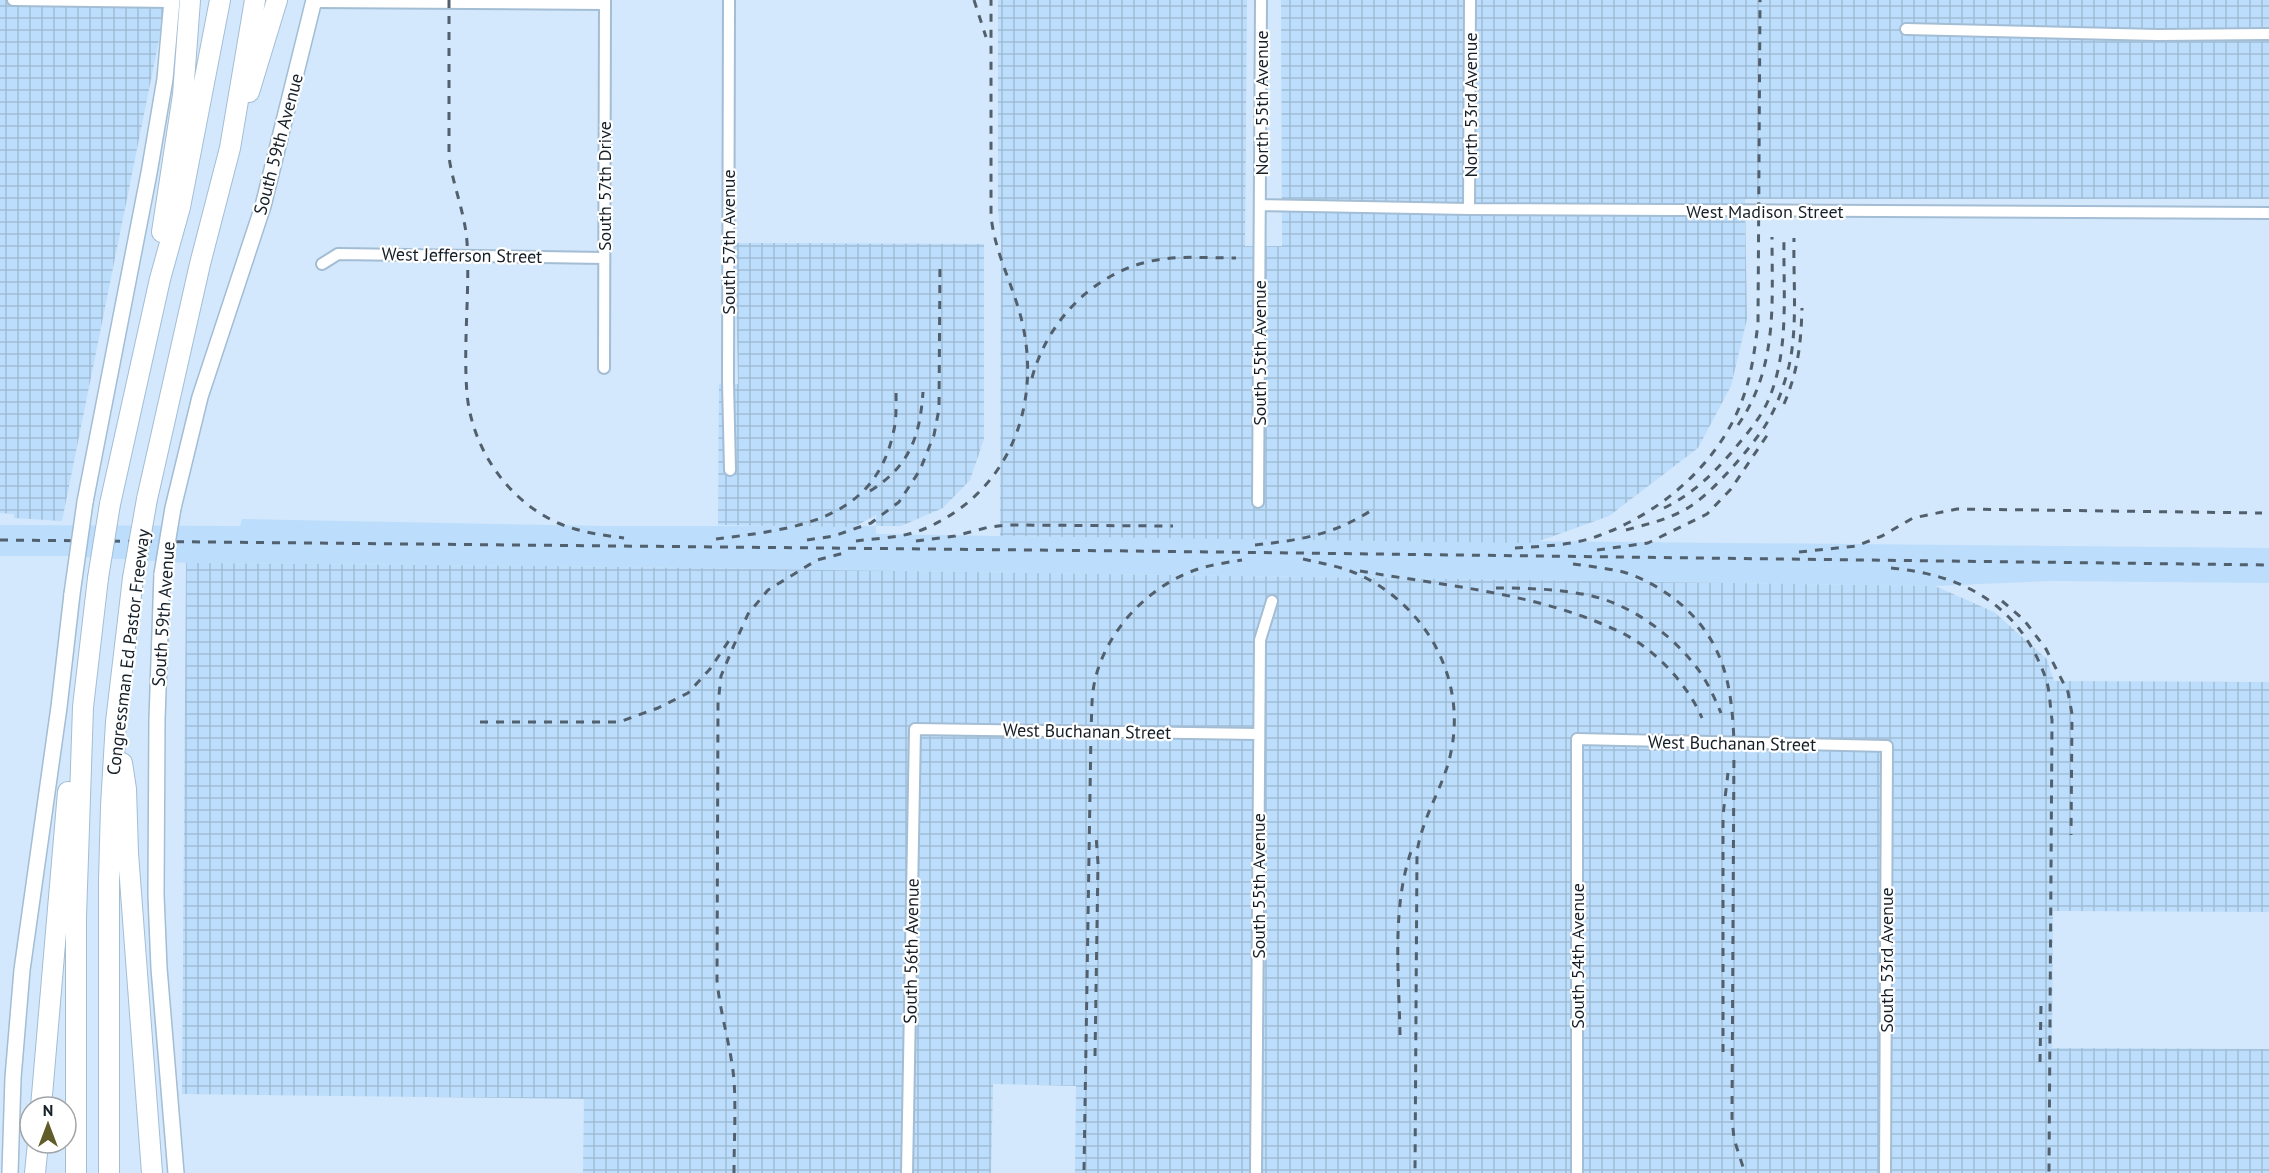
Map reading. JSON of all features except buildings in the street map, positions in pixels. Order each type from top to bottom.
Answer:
[{"type":"highway","name":"Congressman Ed Pastor Freeway","points":[[76,1173],[76,917],[83,707],[98,578],[110,504],[160,279],[180,207],[220,0]]},
{"type":"highway","name":"Congressman Ed Pastor Freeway","points":[[109,1173],[109,880],[116,722],[133,578],[147,500],[200,264],[230,148],[255,0]]},
{"type":"highway","points":[[230,148],[277,0]]},
{"type":"highway","points":[[160,279],[163,227],[183,95],[178,1]]},
{"type":"highway","points":[[42,1095],[70,764],[83,707]]},
{"type":"highway","points":[[116,722],[126,789],[128,853],[152,1173]]},
{"type":"highway","points":[[35,1173],[37,1155]]},
{"type":"main road","points":[[10,1173],[6,1101],[85,502],[160,111],[178,1]]},
{"type":"main road","name":"South 59th Avenue","points":[[176,1173],[159,968],[156,885],[157,707],[162,574],[173,508],[200,397],[263,206],[314,1]]},
{"type":"street","points":[[13,0],[178,1]]},
{"type":"street","name":"South 57th Avenue","points":[[729,0],[728,382],[730,470]]},
{"type":"street","name":"North 55th Avenue","points":[[1260,205],[1261,0]]},
{"type":"street","name":"North 53rd Avenue","points":[[1469,209],[1470,0]]},
{"type":"street","points":[[314,1],[605,2]]},
{"type":"street","name":"South 57th Drive","points":[[604,368],[605,2]]},
{"type":"street","points":[[1906,29],[2158,35],[2269,34]]},
{"type":"street","name":"West Madison Street","points":[[1260,205],[1469,209],[2269,213]]},
{"type":"street","name":"South 55th Avenue","points":[[1258,502],[1260,205]]},
{"type":"street","name":"West Jefferson Street","points":[[322,264],[338,254],[604,258]]},
{"type":"street","name":"South 55th Avenue","points":[[1256,1173],[1260,640],[1272,601]]},
{"type":"street","name":"West Buchanan Street","points":[[915,729],[1259,734]]},
{"type":"street","name":"South 56th Avenue","points":[[907,1173],[915,729]]},
{"type":"street","name":"West Buchanan Street","points":[[1577,739],[1887,746]]},
{"type":"street","name":"South 54th Avenue","points":[[1577,739],[1577,1173]]},
{"type":"street","name":"South 53rd Avenue","points":[[1885,1173],[1887,746]]},
{"type":"shaded area","points":[[0,0],[163,0],[162,25],[62,521],[14,518],[14,514],[0,513]]},
{"type":"shaded area","points":[[998,0],[1247,0],[1245,246],[1282,246],[1281,0],[2269,0],[2269,199],[1745,199],[1747,319],[1731,386],[1698,448],[1609,516],[1534,543],[1000,536],[1001,241],[998,208]]},
{"type":"shaded area","points":[[735,243],[984,244],[984,439],[970,480],[943,508],[901,526],[876,526],[876,515],[854,527],[718,525],[719,384],[738,384]]},
{"type":"shaded area","points":[[242,519],[604,526],[876,526],[876,534],[1000,536],[2269,548],[2269,583],[2051,581],[1935,586],[186,563],[70,556],[0,556],[0,525],[240,526]]},
{"type":"shaded area","points":[[186,563],[1935,586],[1994,612],[2047,659],[2054,681],[2269,682],[2269,912],[2053,911],[2052,1048],[2269,1049],[2269,1173],[1075,1173],[1076,1086],[993,1084],[991,1173],[583,1173],[584,1099],[182,1094]]},
{"type":"railway","points":[[449,0],[449,157],[467,242],[466,375],[470,414],[476,434],[495,470],[523,501],[540,513],[574,529],[624,538]]},
{"type":"railway","points":[[974,0],[986,37]]},
{"type":"railway","points":[[856,541],[916,532],[953,514],[977,494],[996,472],[1011,446],[1021,418],[1027,389],[1027,358],[1023,326],[1001,258],[991,216],[991,0]]},
{"type":"railway","points":[[1515,548],[1583,541],[1641,516],[1684,484],[1720,443],[1734,420],[1749,378],[1758,323],[1760,0]]},
{"type":"railway","points":[[1738,425],[1751,403],[1766,358],[1772,311],[1772,237]]},
{"type":"railway","points":[[1664,508],[1692,491],[1716,469],[1751,428],[1768,401],[1780,362],[1784,320],[1784,237]]},
{"type":"railway","points":[[1626,530],[1672,516],[1707,494],[1740,459],[1769,419],[1782,389],[1792,351],[1794,238]]},
{"type":"railway","points":[[1032,378],[1050,335],[1064,316],[1098,284],[1140,264],[1163,259],[1236,258]]},
{"type":"railway","points":[[807,540],[834,536],[871,523],[899,502],[920,470],[934,435],[939,409],[940,262]]},
{"type":"railway","points":[[1784,404],[1798,357],[1802,308]]},
{"type":"railway","points":[[716,539],[800,525],[848,504],[867,487],[883,464],[893,434],[896,388]]},
{"type":"railway","points":[[870,491],[895,471],[910,449],[919,423],[923,392]]},
{"type":"railway","points":[[1597,550],[1648,543],[1707,514],[1731,489],[1770,431]]},
{"type":"railway","points":[[1799,552],[1856,546],[1882,536],[1913,518],[1957,509],[2262,513]]},
{"type":"railway","points":[[1255,545],[1287,541],[1330,531],[1372,510]]},
{"type":"railway","points":[[916,541],[955,536],[1007,525],[1173,526]]},
{"type":"railway","points":[[0,540],[2269,565]]},
{"type":"railway","points":[[734,1173],[734,1080],[717,980],[718,704],[721,676],[748,614],[768,590],[817,560],[844,553]]},
{"type":"railway","points":[[1303,559],[1334,566],[1364,577],[1387,591],[1407,608],[1424,628],[1438,650],[1453,699],[1454,725],[1448,765],[1424,825],[1417,852],[1415,1173]]},
{"type":"railway","points":[[1084,1170],[1091,731],[1095,680],[1101,661],[1121,625],[1151,595],[1186,574],[1205,567],[1242,560]]},
{"type":"railway","points":[[1573,564],[1626,573],[1647,581],[1672,597],[1689,612],[1714,644],[1727,680],[1734,743],[1732,1118],[1734,1139],[1745,1173]]},
{"type":"railway","points":[[1891,568],[1942,578],[1986,598],[2005,613],[2021,631],[2035,653],[2046,679],[2052,720],[2049,1173]]},
{"type":"railway","points":[[1360,571],[1524,599],[1587,618],[1618,631],[1644,646],[1668,667],[1696,705],[1702,718]]},
{"type":"railway","points":[[1496,588],[1544,589],[1592,596],[1638,615],[1666,635],[1690,659],[1706,682],[1721,713]]},
{"type":"railway","points":[[2002,601],[2024,620],[2046,649],[2068,692],[2072,714],[2071,835]]},
{"type":"railway","points":[[480,722],[619,722],[658,708],[688,693],[710,669],[732,636]]},
{"type":"railway","points":[[1723,1052],[1723,815],[1728,773]]},
{"type":"railway","points":[[1095,1056],[1098,863],[1096,835]]},
{"type":"railway","points":[[1400,1035],[1399,915],[1406,869],[1413,846]]},
{"type":"railway","points":[[2040,1062],[2041,1004]]}]
